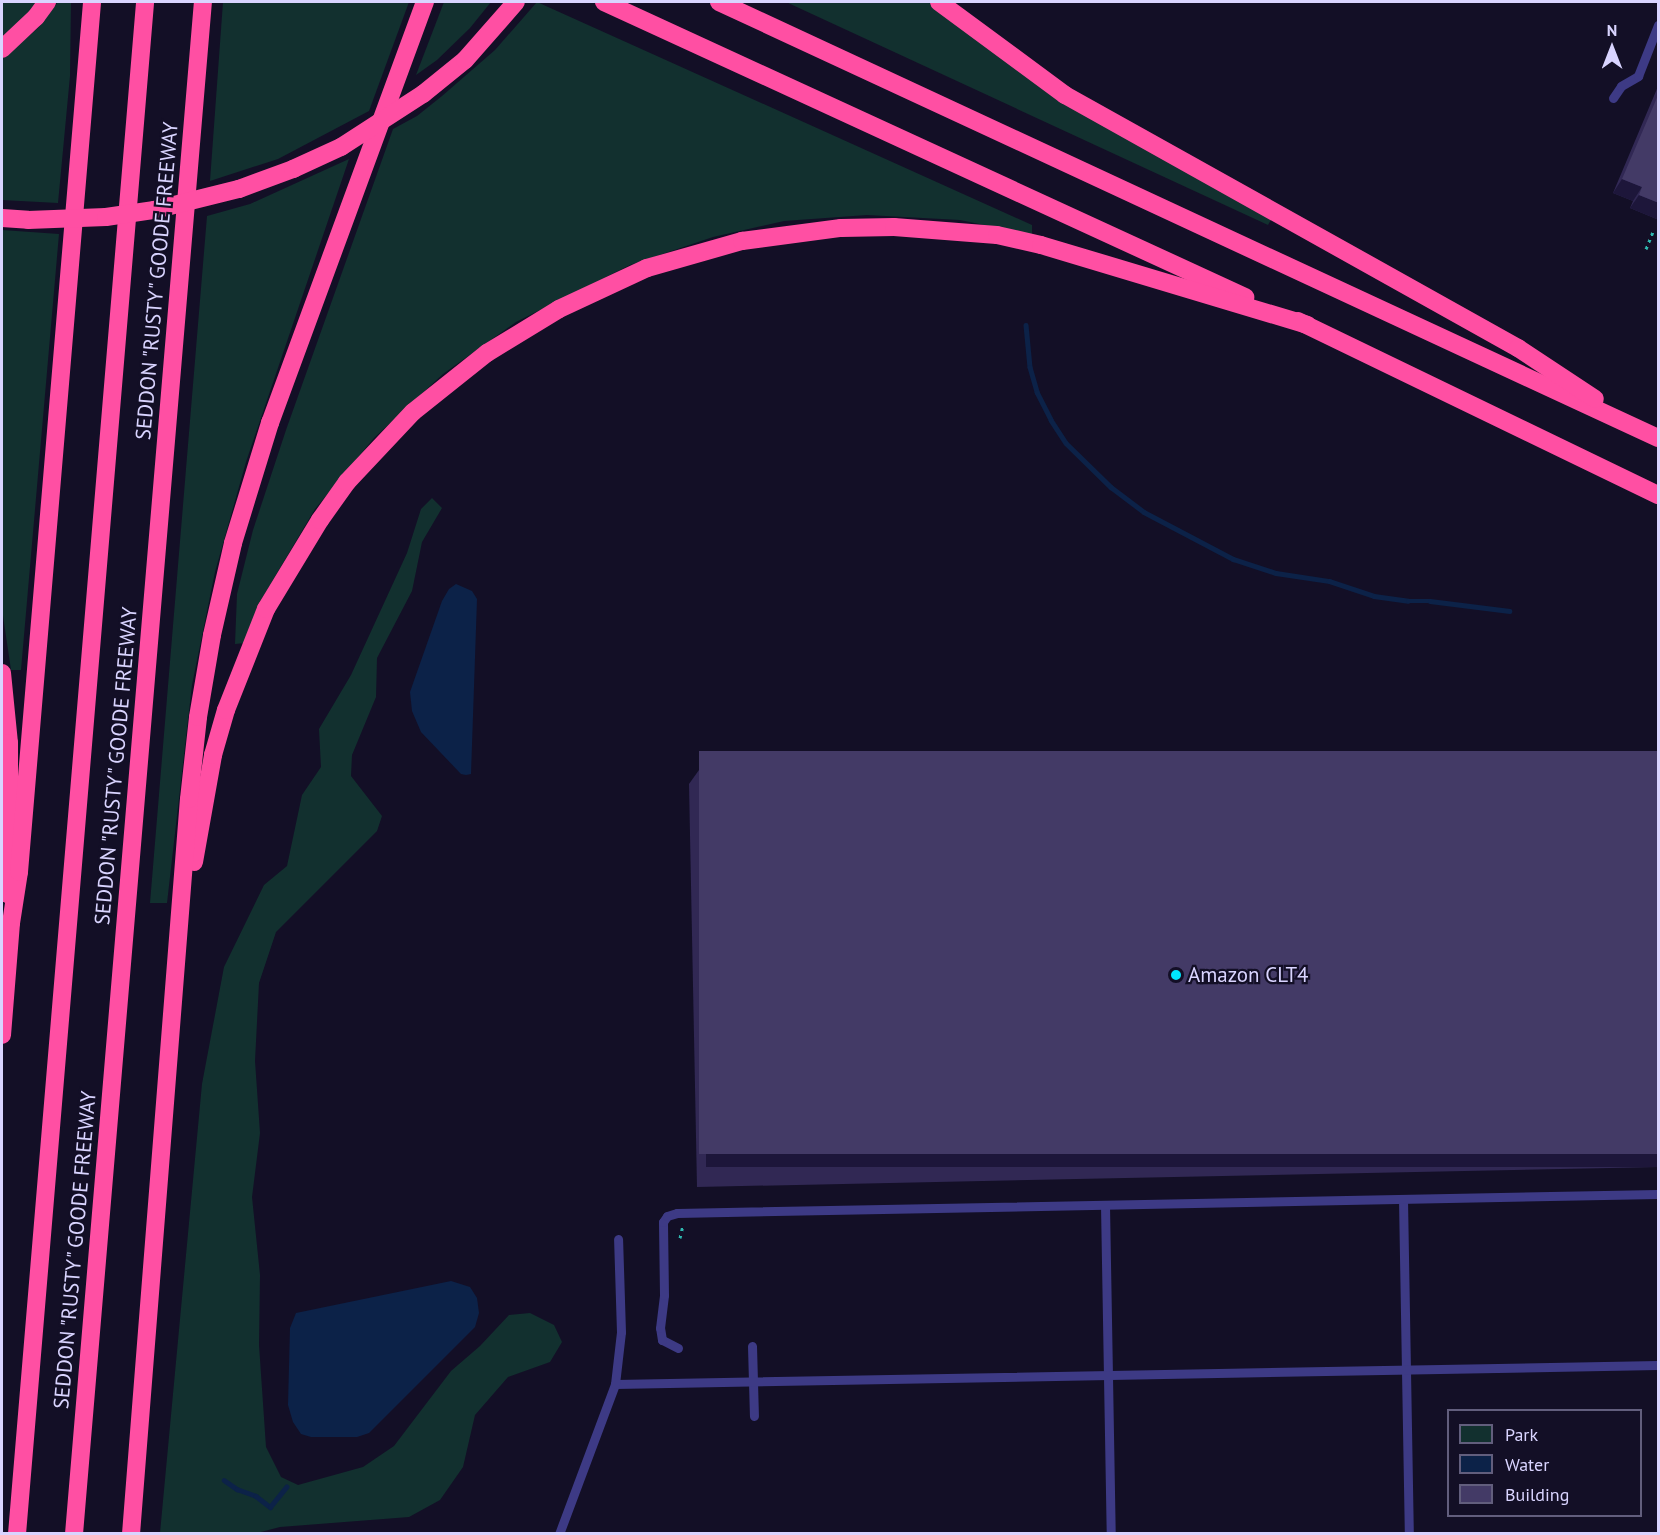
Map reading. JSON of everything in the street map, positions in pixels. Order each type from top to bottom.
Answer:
[{"type":"highway","points":[[2,49],[36,17],[47,2]]},
{"type":"highway","points":[[2,1035],[11,923],[20,860],[92,2]]},
{"type":"highway","name":"SEDDON \"RUSTY\" GOODE FREEWAY","points":[[17,1533],[145,2]]},
{"type":"highway","name":"SEDDON \"RUSTY\" GOODE FREEWAY","points":[[74,1533],[203,2]]},
{"type":"highway","points":[[131,1533],[182,891],[200,707],[212,635],[233,543],[270,423],[425,2]]},
{"type":"highway","points":[[2,218],[28,220],[106,217],[154,210],[239,189],[293,169],[341,147],[423,94],[465,60],[516,2]]},
{"type":"highway","points":[[604,2],[1307,325],[1659,495]]},
{"type":"highway","points":[[719,2],[1652,436]]},
{"type":"highway","points":[[939,2],[1065,94],[1518,348],[1652,436]]},
{"type":"highway","points":[[182,891],[190,878],[213,755],[226,710],[267,609],[303,545],[347,482],[413,412],[487,353],[559,309],[647,268],[742,241],[841,228],[894,227],[944,229],[1041,244],[1307,325]]},
{"type":"highway","points":[[2,673],[9,743],[7,872],[11,923]]},
{"type":"lane","points":[[1613,98],[1622,86],[1638,76],[1659,25]]},
{"type":"lane","points":[[678,1348],[662,1340],[660,1328],[664,1295],[663,1222],[666,1216],[677,1213],[1659,1194]]},
{"type":"lane","points":[[1403,1199],[1409,1533]]},
{"type":"lane","points":[[1104,1205],[1111,1533]]},
{"type":"lane","points":[[560,1533],[615,1384],[621,1332],[618,1239]]},
{"type":"lane","points":[[752,1346],[754,1416]]},
{"type":"lane","points":[[615,1384],[1659,1365]]},
{"type":"path","points":[[1646,249],[1653,231]]},
{"type":"green space","points":[[2,2],[37,2],[2,39]]},
{"type":"green space","points":[[58,2],[71,2],[70,76],[58,203],[2,200],[2,59],[38,28]]},
{"type":"green space","points":[[223,2],[409,2],[369,111],[278,159],[210,181]]},
{"type":"green space","points":[[444,2],[491,2],[470,28],[437,60],[416,75]]},
{"type":"green space","points":[[537,2],[1032,225],[1032,235],[960,220],[867,215],[784,221],[713,237],[630,265],[516,322],[443,374],[374,438],[315,509],[258,605],[245,643],[235,644],[237,594],[253,530],[286,430],[393,129],[417,116],[495,50]]},
{"type":"green space","points":[[786,2],[928,2],[1272,218],[1268,225]]},
{"type":"green space","points":[[349,159],[246,462],[215,572],[192,685],[167,903],[150,903],[207,216],[250,204]]},
{"type":"green space","points":[[2,230],[59,234],[21,670],[11,670],[2,609]]},
{"type":"green space","points":[[432,498],[442,508],[422,542],[412,591],[377,658],[376,697],[352,755],[351,776],[382,816],[377,831],[276,932],[259,983],[255,1061],[260,1133],[252,1197],[260,1275],[259,1345],[266,1447],[281,1477],[298,1485],[363,1467],[394,1446],[451,1371],[480,1346],[509,1315],[530,1313],[554,1325],[562,1342],[550,1362],[508,1377],[475,1415],[463,1467],[440,1500],[409,1517],[280,1527],[257,1533],[160,1533],[202,1084],[224,967],[264,885],[287,866],[302,795],[321,767],[319,729],[351,675],[407,553],[421,509]]},
{"type":"water","points":[[456,584],[472,591],[477,599],[471,774],[466,775],[461,774],[421,732],[412,711],[410,692],[442,601],[449,589]]},
{"type":"water","points":[[451,1281],[470,1287],[477,1298],[479,1313],[475,1327],[369,1433],[357,1437],[311,1437],[301,1434],[293,1422],[288,1405],[290,1328],[296,1313]]},
{"type":"building","points":[[1659,93],[1659,203],[1639,195],[1642,187],[1622,179]]},
{"type":"building","name":"Amazon CLT4","points":[[699,751],[1658,751],[1658,1154],[699,1154]]},
{"type":"waterway","points":[[1026,325],[1030,367],[1037,392],[1051,420],[1066,443],[1111,487],[1144,512],[1233,559],[1276,573],[1329,581],[1374,596],[1509,611]]},
{"type":"waterway","points":[[224,1480],[237,1489],[256,1496],[270,1507],[286,1487]]},
{"type":"place","name":"Amazon CLT4","points":[[1176,975]]}]
